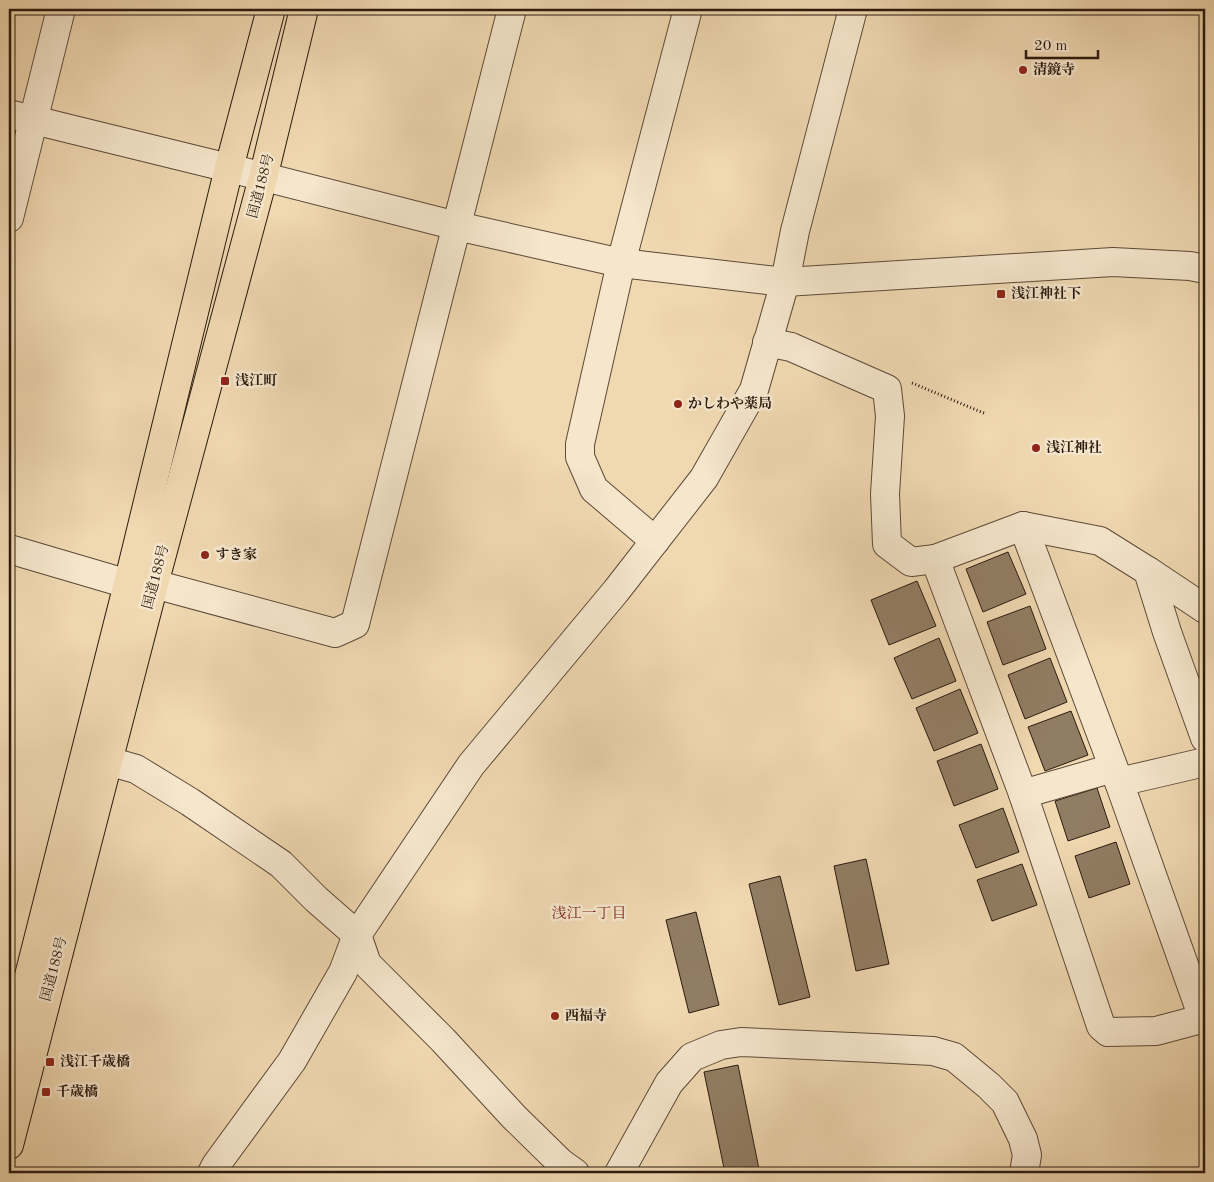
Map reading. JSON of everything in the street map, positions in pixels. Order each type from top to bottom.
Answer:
[{"type":"highway","name":"国道188号","points":[[141,584],[229,168],[271,9]]},
{"type":"highway","name":"国道188号","points":[[9,1055],[96,758],[141,584],[263,178],[304,9]]},
{"type":"highway","name":"国道188号","points":[[9,1145],[96,758]]},
{"type":"street","points":[[9,218],[21,118],[61,9]]},
{"type":"street","points":[[9,549],[335,633],[356,624],[512,9]]},
{"type":"street","points":[[655,541],[594,489],[580,457],[580,444],[621,263],[688,9]]},
{"type":"street","points":[[212,1173],[292,1061],[343,972],[357,935],[471,765],[616,591],[704,478],[754,390],[785,282],[795,231],[853,9]]},
{"type":"street","points":[[21,118],[457,226],[621,263],[785,282],[1113,262],[1190,266],[1205,269]]},
{"type":"street","points":[[767,342],[791,347],[887,389],[890,416],[885,494],[887,544],[910,562],[934,559],[1023,526],[1100,541],[1205,609]]},
{"type":"street","points":[[934,559],[1023,794],[1101,1026],[1108,1032],[1156,1032],[1204,1018],[1023,526]]},
{"type":"street","points":[[1148,571],[1167,632],[1205,738]]},
{"type":"street","points":[[96,758],[136,769],[190,802],[281,864],[316,899],[357,935],[367,964],[443,1040],[514,1117],[561,1163],[575,1173]]},
{"type":"street","points":[[1023,794],[1116,775],[1205,762]]},
{"type":"street","points":[[620,1173],[669,1083],[692,1057],[721,1045],[741,1042],[933,1051],[954,1058],[989,1086],[1005,1102],[1023,1138],[1027,1155],[1024,1173]]},
{"type":"building","points":[[1008,552],[1026,594],[983,612],[966,569]]},
{"type":"building","points":[[917,581],[936,626],[889,645],[871,600]]},
{"type":"building","points":[[1030,606],[1046,649],[1003,665],[987,622]]},
{"type":"building","points":[[939,638],[956,681],[912,699],[894,658]]},
{"type":"building","points":[[1050,658],[1067,702],[1025,719],[1008,675]]},
{"type":"building","points":[[960,689],[978,733],[934,751],[916,708]]},
{"type":"building","points":[[1071,711],[1088,755],[1045,771],[1028,727]]},
{"type":"building","points":[[981,744],[998,789],[954,806],[937,761]]},
{"type":"building","points":[[1097,788],[1110,827],[1068,841],[1055,801]]},
{"type":"building","points":[[1003,808],[1019,852],[976,868],[959,825]]},
{"type":"building","points":[[1116,842],[1130,884],[1089,898],[1075,856]]},
{"type":"building","points":[[866,859],[889,964],[856,971],[834,866]]},
{"type":"building","points":[[1022,864],[1037,905],[992,921],[977,880]]},
{"type":"building","points":[[780,876],[810,997],[779,1005],[749,884]]},
{"type":"building","points":[[696,912],[719,1005],[689,1013],[666,920]]},
{"type":"building","points":[[738,1065],[759,1169],[738,1173],[725,1173],[704,1072]]},
{"type":"place","name":"清鏡寺","points":[[1023,70]]},
{"type":"place","name":"浅江神社下","points":[[1001,294]]},
{"type":"place","name":"浅江町","points":[[225,381]]},
{"type":"place","name":"かしわや薬局","points":[[678,404]]},
{"type":"place","name":"浅江神社","points":[[1036,448]]},
{"type":"place","name":"すき家","points":[[205,555]]},
{"type":"place","name":"西福寺","points":[[555,1016]]},
{"type":"place","name":"浅江千歳橋","points":[[50,1062]]},
{"type":"place","name":"千歳橋","points":[[46,1092]]},
{"type":"district","name":"浅江一丁目","points":[[589,914]]}]
